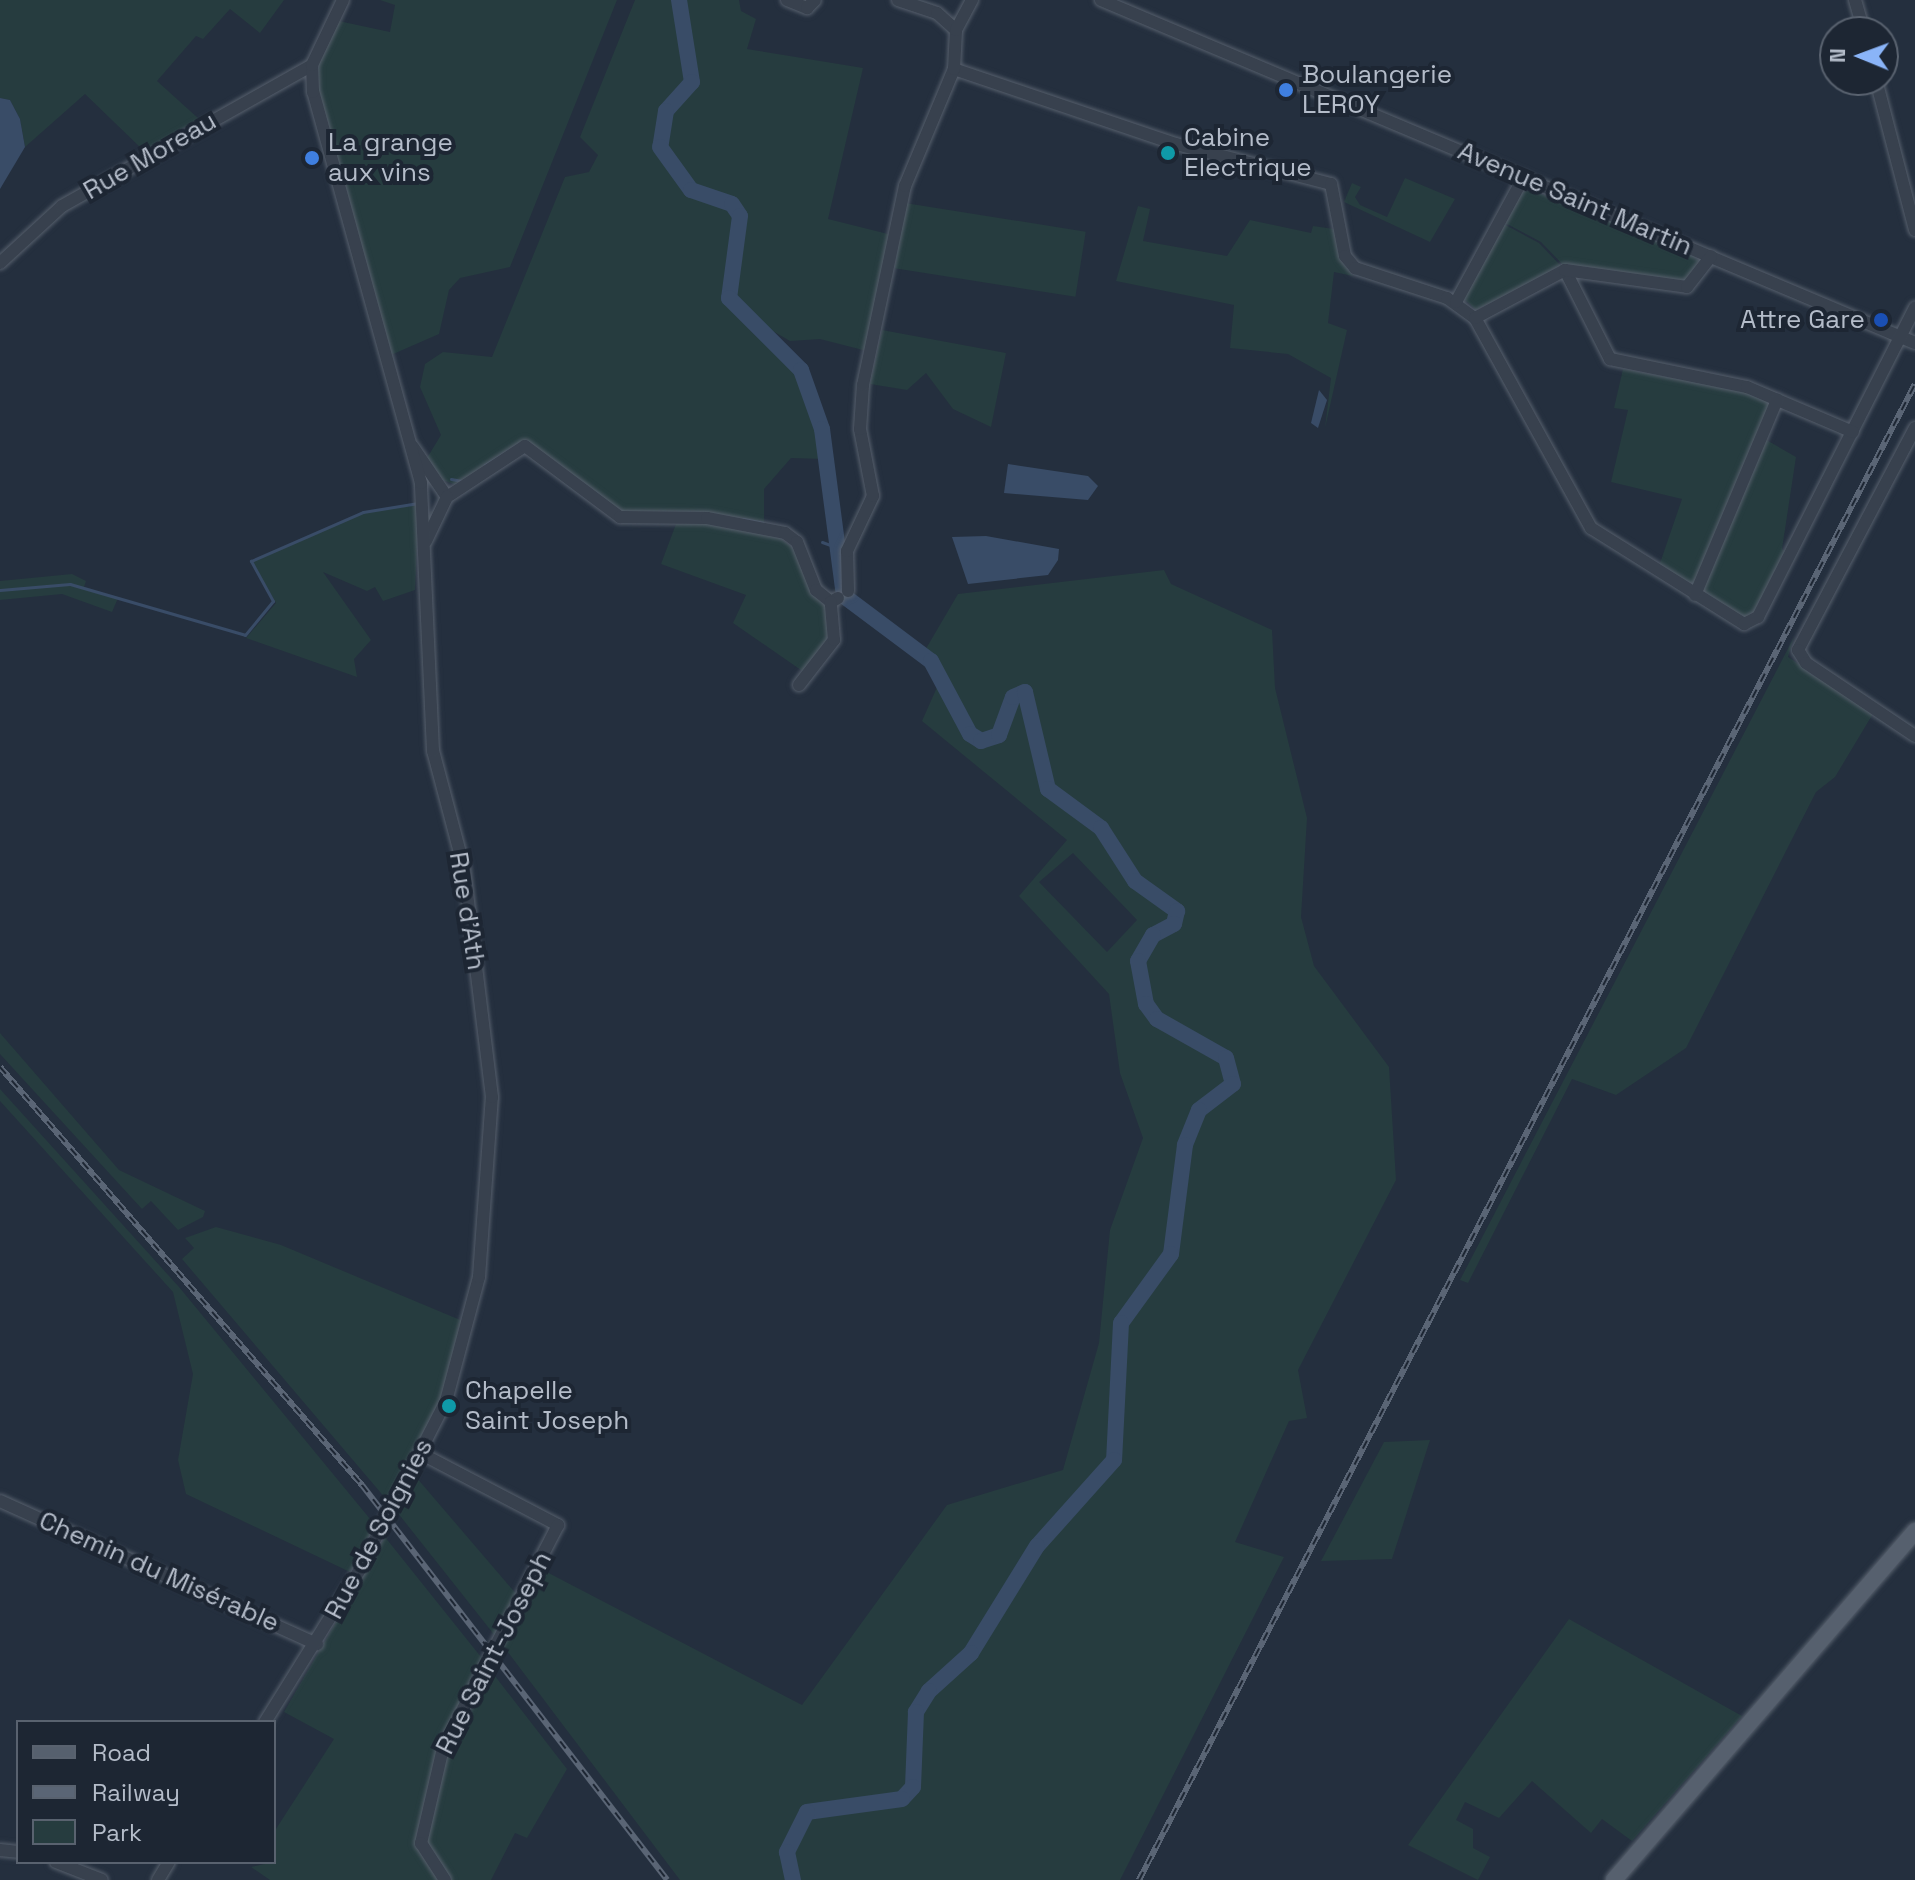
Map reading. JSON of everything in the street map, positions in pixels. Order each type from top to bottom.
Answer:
[{"type":"main road","points":[[1614,1880],[1915,1531]]},
{"type":"street","points":[[312,65],[343,0]]},
{"type":"street","points":[[787,0],[807,8],[815,0]]},
{"type":"street","points":[[898,0],[937,13],[956,30]]},
{"type":"street","points":[[799,685],[834,640],[847,551],[871,512],[873,493],[860,429],[863,385],[905,186],[954,69],[956,30],[972,0]]},
{"type":"street","name":"Avenue Saint Martin","points":[[1101,0],[1915,343]]},
{"type":"street","name":"Rue Moreau","points":[[0,263],[62,206],[312,65]]},
{"type":"street","name":"Rue d'Ath","points":[[312,65],[407,439],[421,483],[433,751],[464,868],[492,1097],[479,1277]]},
{"type":"street","points":[[954,69],[1176,144],[1331,184],[1345,256],[1355,268],[1456,302],[1475,318],[1591,528],[1695,595],[1749,624],[1853,432],[1915,307]]},
{"type":"street","points":[[1880,96],[1915,230]]},
{"type":"street","points":[[1456,302],[1524,177]]},
{"type":"street","points":[[1475,318],[1565,270],[1687,287],[1711,256]]},
{"type":"street","points":[[1565,270],[1610,359],[1777,400],[1853,432]]},
{"type":"street","points":[[1695,595],[1777,400]]},
{"type":"street","points":[[1915,428],[1798,650],[1806,663],[1915,736]]},
{"type":"street","name":"Rue d'Ath","points":[[407,439],[447,497],[423,546]]},
{"type":"street","points":[[447,497],[525,446],[620,517],[707,518],[785,533],[797,542],[809,580],[839,597]]},
{"type":"street","name":"Rue de Soignies","points":[[266,1720],[317,1644],[420,1453],[461,1357],[479,1277]]},
{"type":"street","name":"Rue Saint-Joseph","points":[[420,1453],[558,1525],[443,1748],[421,1843],[445,1880]]},
{"type":"street","name":"Chemin du Misérable","points":[[0,1501],[317,1644]]},
{"type":"street","points":[[61,1864],[102,1880]]},
{"type":"green space","points":[[0,0],[284,0],[260,33],[230,9],[203,39],[196,36],[157,81],[199,119],[144,151],[85,94],[25,147],[20,119],[10,100],[0,98]]},
{"type":"green space","points":[[380,0],[617,0],[510,267],[460,278],[449,290],[439,334],[384,358],[319,114],[313,61],[334,20],[390,32],[395,5]]},
{"type":"green space","points":[[635,0],[739,0],[741,11],[756,19],[747,49],[863,68],[828,219],[892,235],[867,351],[820,339],[790,341],[745,315],[731,296],[741,253],[730,270],[729,298],[744,318],[786,347],[822,429],[825,459],[791,458],[764,489],[764,528],[637,520],[596,497],[528,442],[462,487],[442,480],[427,458],[441,435],[420,387],[425,364],[443,352],[492,357],[565,177],[589,172],[598,155],[580,137]]},
{"type":"green space","points":[[1405,178],[1455,199],[1430,242],[1344,202],[1352,183],[1361,187],[1355,197],[1360,205],[1387,217]]},
{"type":"green space","points":[[1531,190],[1691,252],[1700,263],[1684,284],[1564,266],[1541,242],[1503,222],[1519,193]]},
{"type":"green space","points":[[905,203],[1086,232],[1075,297],[895,268]]},
{"type":"green space","points":[[1138,206],[1150,209],[1143,241],[1227,256],[1250,220],[1311,233],[1313,226],[1334,229],[1341,261],[1353,276],[1334,272],[1328,323],[1347,330],[1325,428],[1331,378],[1288,354],[1230,348],[1234,305],[1116,281]]},
{"type":"green space","points":[[1502,223],[1539,243],[1562,267],[1476,310],[1464,299]]},
{"type":"green space","points":[[882,330],[1006,353],[991,427],[953,409],[926,373],[907,390],[870,384]]},
{"type":"green space","points":[[1623,369],[1748,392],[1775,406],[1763,438],[1796,457],[1782,549],[1791,555],[1749,624],[1657,572],[1682,499],[1611,482],[1628,410],[1614,408]]},
{"type":"green space","points":[[419,505],[415,590],[383,601],[375,587],[367,591],[323,572],[371,640],[354,659],[357,677],[246,638],[276,603],[252,562],[363,512]]},
{"type":"green space","points":[[703,523],[777,536],[795,549],[810,590],[830,606],[835,642],[811,677],[733,623],[746,595],[661,564],[676,524]]},
{"type":"green space","points":[[1164,570],[1171,584],[1272,630],[1275,688],[1307,818],[1301,917],[1314,966],[1389,1067],[1396,1180],[1298,1370],[1307,1418],[1289,1421],[1235,1542],[1284,1557],[1120,1880],[680,1880],[501,1643],[539,1568],[802,1705],[947,1505],[1063,1470],[1099,1343],[1110,1230],[1143,1138],[1120,1073],[1109,994],[1019,896],[1067,840],[922,721],[938,685],[924,652],[958,594]],"holes":[[[1073,853],[1137,920],[1107,952],[1039,882]],[[1115,1345],[1114,1460],[1037,1546],[986,1632],[971,1653],[958,1664],[1035,1545],[1112,1459]],[[914,1749],[913,1787],[902,1799],[796,1820],[814,1806],[902,1797],[911,1787]]]},
{"type":"green space","points":[[72,574],[86,581],[84,587],[118,598],[112,612],[62,594],[0,600],[0,581]]},
{"type":"green space","points":[[1794,637],[1788,657],[1874,712],[1835,777],[1816,792],[1686,1048],[1616,1095],[1572,1079],[1468,1283],[1460,1280]]},
{"type":"green space","points":[[0,1033],[119,1170],[205,1211],[203,1217],[178,1230],[151,1201],[142,1209],[0,1054]]},
{"type":"green space","points":[[0,1089],[179,1287],[375,1525],[350,1572],[186,1494],[178,1460],[193,1374],[173,1292],[0,1101]]},
{"type":"green space","points":[[216,1227],[281,1245],[465,1322],[441,1401],[386,1499],[182,1259],[194,1248],[185,1238]]},
{"type":"green space","points":[[1430,1440],[1392,1559],[1321,1561],[1384,1442]]},
{"type":"green space","points":[[416,1477],[518,1596],[496,1637],[397,1512]]},
{"type":"green space","points":[[385,1537],[485,1662],[442,1742],[418,1831],[442,1880],[270,1880],[251,1867],[276,1864],[276,1829],[334,1739],[284,1712]]},
{"type":"green space","points":[[1569,1619],[1742,1716],[1632,1841],[1602,1819],[1591,1833],[1532,1781],[1499,1818],[1465,1802],[1456,1820],[1473,1829],[1473,1848],[1490,1857],[1478,1880],[1408,1845]]},
{"type":"green space","points":[[488,1667],[567,1769],[527,1838],[515,1833],[491,1880],[450,1880],[427,1852],[425,1823],[443,1755]]},
{"type":"water","points":[[0,98],[10,100],[20,119],[25,147],[0,189]]},
{"type":"water","points":[[1319,390],[1327,400],[1318,428],[1311,423]]},
{"type":"water","points":[[1008,464],[1088,476],[1098,486],[1088,500],[1004,493]]},
{"type":"water","points":[[986,536],[1059,549],[1058,560],[1048,575],[968,584],[952,537]]},
{"type":"waterway","points":[[679,0],[692,82],[666,111],[660,147],[691,190],[732,204],[740,216],[729,298],[801,370],[822,429],[844,596],[931,661],[970,734],[981,741],[999,735],[1013,697],[1025,692],[1048,789],[1101,828],[1135,881],[1177,911],[1174,924],[1153,935],[1138,961],[1146,1004],[1157,1019],[1226,1058],[1233,1084],[1199,1110],[1185,1145],[1171,1254],[1121,1323],[1114,1460],[1037,1546],[971,1653],[929,1691],[916,1712],[913,1787],[902,1799],[807,1812],[787,1852],[793,1880]]},
{"type":"waterway","points":[[485,465],[519,444]]},
{"type":"waterway","points":[[451,479],[462,481]]},
{"type":"waterway","points":[[0,590],[70,584],[245,635],[273,601],[251,561],[363,512],[418,503]]},
{"type":"waterway","points":[[743,519],[763,523]]},
{"type":"waterway","points":[[822,542],[833,546]]},
{"type":"railway","points":[[1139,1880],[1915,384]]},
{"type":"railway","points":[[0,1067],[362,1485],[667,1880]]},
{"type":"place","name":"Boulangerie LEROY","points":[[1286,90]]},
{"type":"place","name":"Cabine Electrique","points":[[1168,153]]},
{"type":"place","name":"La grange aux vins","points":[[312,158]]},
{"type":"place","name":"Attre Gare","points":[[1881,320]]},
{"type":"place","name":"Chapelle Saint Joseph","points":[[449,1406]]}]
